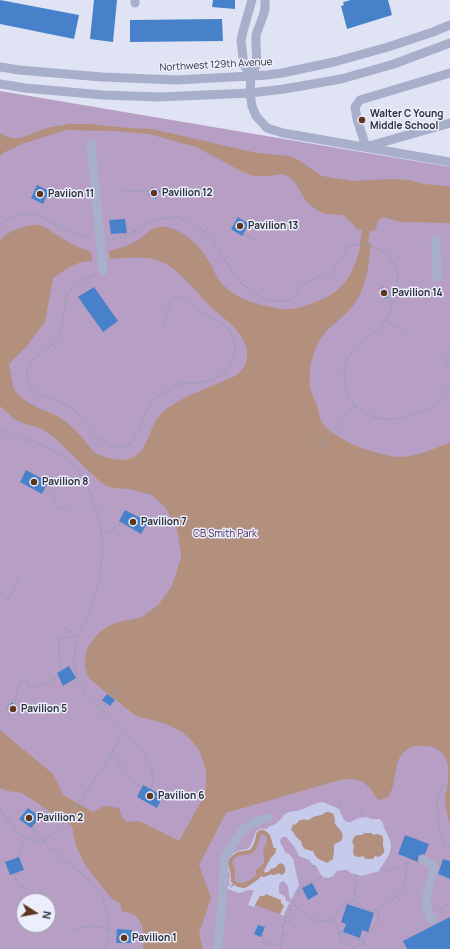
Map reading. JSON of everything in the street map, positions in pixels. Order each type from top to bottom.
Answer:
[{"type":"street","points":[[251,76],[244,65],[241,41],[242,31],[252,0]]},
{"type":"street","points":[[265,0],[263,16],[256,34],[257,63],[251,76],[250,93],[252,106],[256,116],[267,128],[283,133],[450,162]]},
{"type":"street","points":[[249,12],[263,16]]},
{"type":"street","name":"Northwest 129th Avenue","points":[[0,67],[19,70],[142,79],[176,80],[251,76],[282,73],[334,62],[388,47],[450,25]]},
{"type":"street","points":[[0,84],[25,88],[103,95],[159,96],[250,93],[284,89],[341,79],[394,64],[450,43]]},
{"type":"street","points":[[366,147],[357,119],[355,107],[360,100],[450,73]]},
{"type":"street","points":[[366,147],[450,123]]},
{"type":"street","points":[[91,144],[103,272]]},
{"type":"street","points":[[436,240],[437,278]]},
{"type":"street","points":[[218,949],[225,857],[233,843],[246,828],[258,821],[268,818]]},
{"type":"street","points":[[423,860],[434,866],[426,902],[428,914],[432,917]]},
{"type":"path","points":[[118,192],[150,191]]},
{"type":"path","points":[[0,226],[4,222],[14,217],[27,214],[40,216],[64,229],[83,236],[100,239],[126,237],[156,219],[178,217],[193,223],[203,230],[212,240],[240,282],[263,298],[275,301],[292,299],[302,286],[309,281],[332,272],[344,256],[348,246],[354,244],[374,246],[389,256],[397,271],[397,288],[392,307],[384,324],[353,349],[346,360],[344,375],[345,389],[352,403],[360,410],[375,417],[391,420],[410,416],[430,408],[450,387]]},
{"type":"path","points":[[126,226],[136,232]]},
{"type":"path","points":[[244,234],[258,242]]},
{"type":"path","points":[[103,272],[77,284],[70,290],[65,303],[61,330],[56,340],[29,366],[26,379],[32,390],[72,408],[100,439],[108,445],[118,448],[126,447],[132,442],[147,409],[154,400],[177,385],[187,382],[198,383],[219,376],[228,369],[233,360],[235,351],[232,333],[222,324],[203,313],[186,300],[176,297],[170,299],[164,326]]},
{"type":"path","points":[[387,297],[393,302]]},
{"type":"path","points":[[386,320],[404,332]]},
{"type":"path","points":[[450,347],[446,355],[450,357]]},
{"type":"path","points":[[446,368],[450,360]]},
{"type":"path","points":[[320,443],[355,406]]},
{"type":"path","points":[[0,431],[38,443],[64,457],[86,482],[97,511],[103,543],[100,575],[94,597],[76,643],[74,661],[77,680],[87,697],[102,712],[124,730],[139,747],[151,766],[153,784],[151,789]]},
{"type":"path","points":[[317,439],[323,445]]},
{"type":"path","points":[[44,489],[53,498],[57,510],[64,508],[69,511]]},
{"type":"path","points":[[101,533],[107,533],[122,523]]},
{"type":"path","points":[[0,594],[8,599],[21,576]]},
{"type":"path","points":[[63,627],[79,637]]},
{"type":"path","points":[[61,671],[58,638],[79,637]]},
{"type":"path","points":[[15,705],[17,688],[20,681],[25,678],[30,689],[59,677]]},
{"type":"path","points":[[116,686],[121,690]]},
{"type":"path","points":[[111,697],[119,688]]},
{"type":"path","points":[[102,712],[106,703]]},
{"type":"path","points":[[0,809],[17,832],[27,840],[44,841],[60,827],[81,799],[110,757],[124,730]]},
{"type":"path","points":[[110,757],[114,758],[141,789]]},
{"type":"path","points":[[450,785],[442,786],[437,800],[440,828],[445,844],[450,847]]},
{"type":"path","points":[[338,808],[342,803]]},
{"type":"path","points":[[361,808],[364,818]]},
{"type":"path","points":[[32,827],[50,848],[92,883],[102,895],[108,913],[109,929],[105,949]]},
{"type":"path","points":[[17,857],[24,837]]},
{"type":"path","points":[[354,900],[369,911],[374,911],[394,899],[399,894],[403,887],[408,862],[386,871],[380,869]]},
{"type":"path","points":[[14,874],[18,886],[28,888]]},
{"type":"path","points":[[281,949],[284,922],[290,910],[289,906],[293,904],[296,894],[301,887],[319,878],[321,875]]},
{"type":"path","points":[[354,900],[356,875]]},
{"type":"path","points":[[231,887],[238,879]]},
{"type":"path","points":[[293,904],[311,919],[323,921],[332,919],[344,902],[354,900]]},
{"type":"path","points":[[432,917],[450,904]]},
{"type":"path","points":[[332,919],[340,933],[341,942],[356,948],[377,922],[379,917],[378,909]]},
{"type":"path","points":[[284,922],[292,920]]},
{"type":"path","points":[[75,929],[92,926],[109,929],[116,932]]},
{"type":"path","points":[[340,933],[363,941],[370,949]]},
{"type":"path","points":[[283,934],[291,935]]},
{"type":"path","points":[[262,935],[264,937],[262,942],[282,946]]},
{"type":"path","points":[[347,949],[349,945]]},
{"type":"green space","name":"CB Smith Park","points":[[0,91],[450,167],[450,949],[0,949]]},
{"type":"shaded area","points":[[69,124],[90,124],[152,129],[257,153],[289,156],[300,161],[322,176],[352,181],[389,179],[409,180],[423,184],[447,186],[450,187],[450,223],[401,222],[383,217],[378,221],[375,231],[356,229],[353,224],[343,215],[324,214],[311,206],[304,198],[295,182],[288,176],[281,174],[253,176],[196,147],[149,134],[114,131],[66,130],[22,144],[0,156],[0,133],[13,138],[18,138],[47,128]]},
{"type":"shaded area","points":[[39,225],[82,249],[91,252],[92,261],[76,264],[53,278],[45,322],[26,347],[9,364],[13,387],[22,398],[29,403],[59,417],[68,423],[95,453],[116,460],[132,458],[142,449],[155,422],[164,411],[189,396],[235,376],[242,370],[246,363],[247,348],[240,334],[176,271],[158,260],[137,258],[110,259],[109,251],[131,244],[154,228],[162,226],[179,232],[196,244],[211,264],[222,284],[234,294],[248,301],[284,309],[293,309],[304,306],[327,297],[335,292],[348,278],[352,271],[361,243],[371,243],[366,277],[356,302],[328,329],[320,340],[313,355],[310,371],[310,387],[319,415],[324,425],[346,441],[365,449],[390,456],[401,457],[420,454],[450,442],[450,826],[445,799],[448,783],[447,762],[445,757],[438,749],[422,746],[413,746],[403,753],[397,763],[393,787],[387,798],[378,800],[371,789],[363,782],[354,779],[347,779],[226,813],[199,865],[211,898],[199,933],[203,949],[143,949],[142,926],[138,918],[130,913],[122,911],[120,903],[112,899],[85,865],[76,846],[72,826],[22,793],[0,788],[0,730],[53,774],[63,795],[93,812],[104,806],[119,808],[122,817],[127,822],[139,821],[179,841],[202,800],[206,784],[206,771],[203,761],[199,750],[191,740],[171,726],[136,716],[91,680],[87,674],[85,666],[88,647],[101,631],[112,624],[140,618],[159,604],[172,586],[181,558],[177,529],[173,521],[165,507],[152,495],[130,489],[106,486],[53,436],[40,428],[14,419],[0,406],[0,240],[8,233],[18,229]]},
{"type":"shaded area","points":[[323,802],[339,809],[344,820],[347,822],[366,817],[371,819],[380,819],[383,823],[391,845],[390,853],[379,871],[362,876],[351,873],[347,870],[343,870],[337,871],[333,876],[328,878],[323,877],[316,866],[309,860],[299,856],[294,846],[286,837],[282,837],[280,841],[285,852],[293,859],[299,885],[291,900],[287,884],[283,881],[279,885],[279,893],[285,896],[286,901],[290,902],[283,916],[280,914],[284,906],[281,903],[281,900],[260,896],[254,907],[248,905],[254,890],[239,893],[228,889],[227,887],[230,884],[230,875],[227,868],[230,856],[240,850],[248,849],[256,831],[260,829],[266,829],[274,825],[289,812],[300,810]],"holes":[[[324,813],[335,818],[335,824],[340,829],[334,846],[333,857],[325,861],[316,857],[313,851],[305,849],[301,841],[294,835],[293,831],[295,825],[303,819],[309,820]],[[264,830],[270,835],[274,849],[276,849],[275,854],[270,859],[264,872],[270,871],[270,869],[275,868],[281,863],[284,865],[285,872],[281,875],[280,873],[273,875],[271,874],[264,877],[261,876],[248,886],[242,888],[234,885],[231,888],[230,886],[233,883],[231,882],[229,868],[237,852],[250,850],[253,847],[257,832]],[[364,834],[376,834],[383,844],[381,856],[358,857],[354,855],[354,846],[352,843],[353,839]]]},
{"type":"shaded area","points":[[326,812],[333,814],[335,824],[343,836],[341,841],[334,846],[333,859],[327,863],[317,858],[313,851],[305,849],[301,841],[291,830],[293,824],[295,825],[300,820],[309,820]]},
{"type":"shaded area","points":[[261,830],[267,832],[274,848],[276,848],[275,854],[270,859],[263,871],[266,873],[270,871],[270,869],[280,864],[284,865],[285,872],[282,875],[280,873],[273,875],[271,874],[264,877],[261,876],[245,888],[238,887],[231,882],[228,860],[237,852],[250,850],[254,844],[257,832]],"holes":[[[261,834],[266,836],[267,840],[263,850],[263,864],[256,870],[256,875],[254,877],[242,883],[237,882],[235,879],[235,869],[232,862],[235,858],[250,854],[254,851]]]},
{"type":"shaded area","points":[[364,833],[372,833],[373,835],[378,834],[382,836],[384,850],[383,854],[379,857],[375,856],[373,859],[365,859],[364,856],[358,857],[354,855],[353,839],[356,835],[363,835]]},
{"type":"shaded area","points":[[266,894],[281,900],[281,903],[284,906],[280,914],[255,905],[260,896],[264,896]]},
{"type":"building","points":[[0,0],[79,15],[74,39],[0,24]]},
{"type":"building","points":[[94,0],[117,0],[113,42],[90,39]]},
{"type":"building","points":[[213,0],[235,0],[235,9],[212,7]]},
{"type":"building","points":[[351,0],[388,0],[392,15],[347,29],[341,6],[344,5],[343,2]]},
{"type":"building","points":[[222,19],[223,41],[130,42],[130,20]]},
{"type":"building","name":"Paviion 11","points":[[37,185],[49,191],[43,204],[31,198]]},
{"type":"building","name":"Pavilion 12","points":[[152,187],[160,191],[156,199],[148,195]]},
{"type":"building","name":"Pavilion 13","points":[[238,217],[249,224],[242,236],[231,229]]},
{"type":"building","points":[[125,219],[127,233],[111,234],[109,220]]},
{"type":"building","points":[[94,287],[118,321],[103,332],[78,297]]},
{"type":"building","name":"Pavilion 14","points":[[382,287],[390,292],[386,299],[379,295]]},
{"type":"building","name":"Pavilion 8","points":[[26,470],[48,482],[42,494],[20,482]]},
{"type":"building","name":"Pavilion 7","points":[[125,510],[148,522],[141,534],[119,521]]},
{"type":"building","points":[[69,666],[76,678],[63,686],[57,673]]},
{"type":"building","points":[[107,694],[115,700],[110,706],[102,700]]},
{"type":"building","name":"Pavilion 5","points":[[12,702],[18,708],[14,714],[7,709]]},
{"type":"building","name":"Pavilion 6","points":[[143,785],[163,796],[157,808],[137,797]]},
{"type":"building","name":"Pavilion 2","points":[[28,808],[40,817],[31,828],[19,819]]},
{"type":"building","points":[[405,835],[429,844],[425,854],[418,857],[418,862],[398,854]]},
{"type":"building","points":[[19,857],[24,870],[10,875],[5,862]]},
{"type":"building","points":[[443,859],[450,861],[450,879],[438,874]]},
{"type":"building","points":[[312,883],[318,894],[308,900],[302,888]]},
{"type":"building","points":[[347,904],[374,913],[368,932],[362,930],[360,938],[343,932],[346,924],[341,922]]},
{"type":"building","points":[[450,917],[450,949],[407,949],[403,941]]},
{"type":"building","points":[[258,925],[265,927],[261,937],[254,934]]},
{"type":"building","name":"Pavilion 1","points":[[117,929],[132,930],[132,943],[116,943]]},
{"type":"waterway","points":[[364,243],[366,230]]},
{"type":"place","name":"Walter C Young Middle School","points":[[362,120]]},
{"type":"place","name":"Pavilion 12","points":[[154,193]]},
{"type":"place","name":"Paviion 11","points":[[40,194]]},
{"type":"place","name":"Pavilion 13","points":[[240,226]]},
{"type":"place","name":"Pavilion 14","points":[[384,293]]},
{"type":"place","name":"Pavilion 8","points":[[34,482]]},
{"type":"place","name":"Pavilion 7","points":[[133,522]]},
{"type":"place","name":"Pavilion 5","points":[[13,709]]},
{"type":"place","name":"Pavilion 6","points":[[150,796]]},
{"type":"place","name":"Pavilion 2","points":[[29,818]]},
{"type":"place","name":"Pavilion 1","points":[[124,938]]}]
